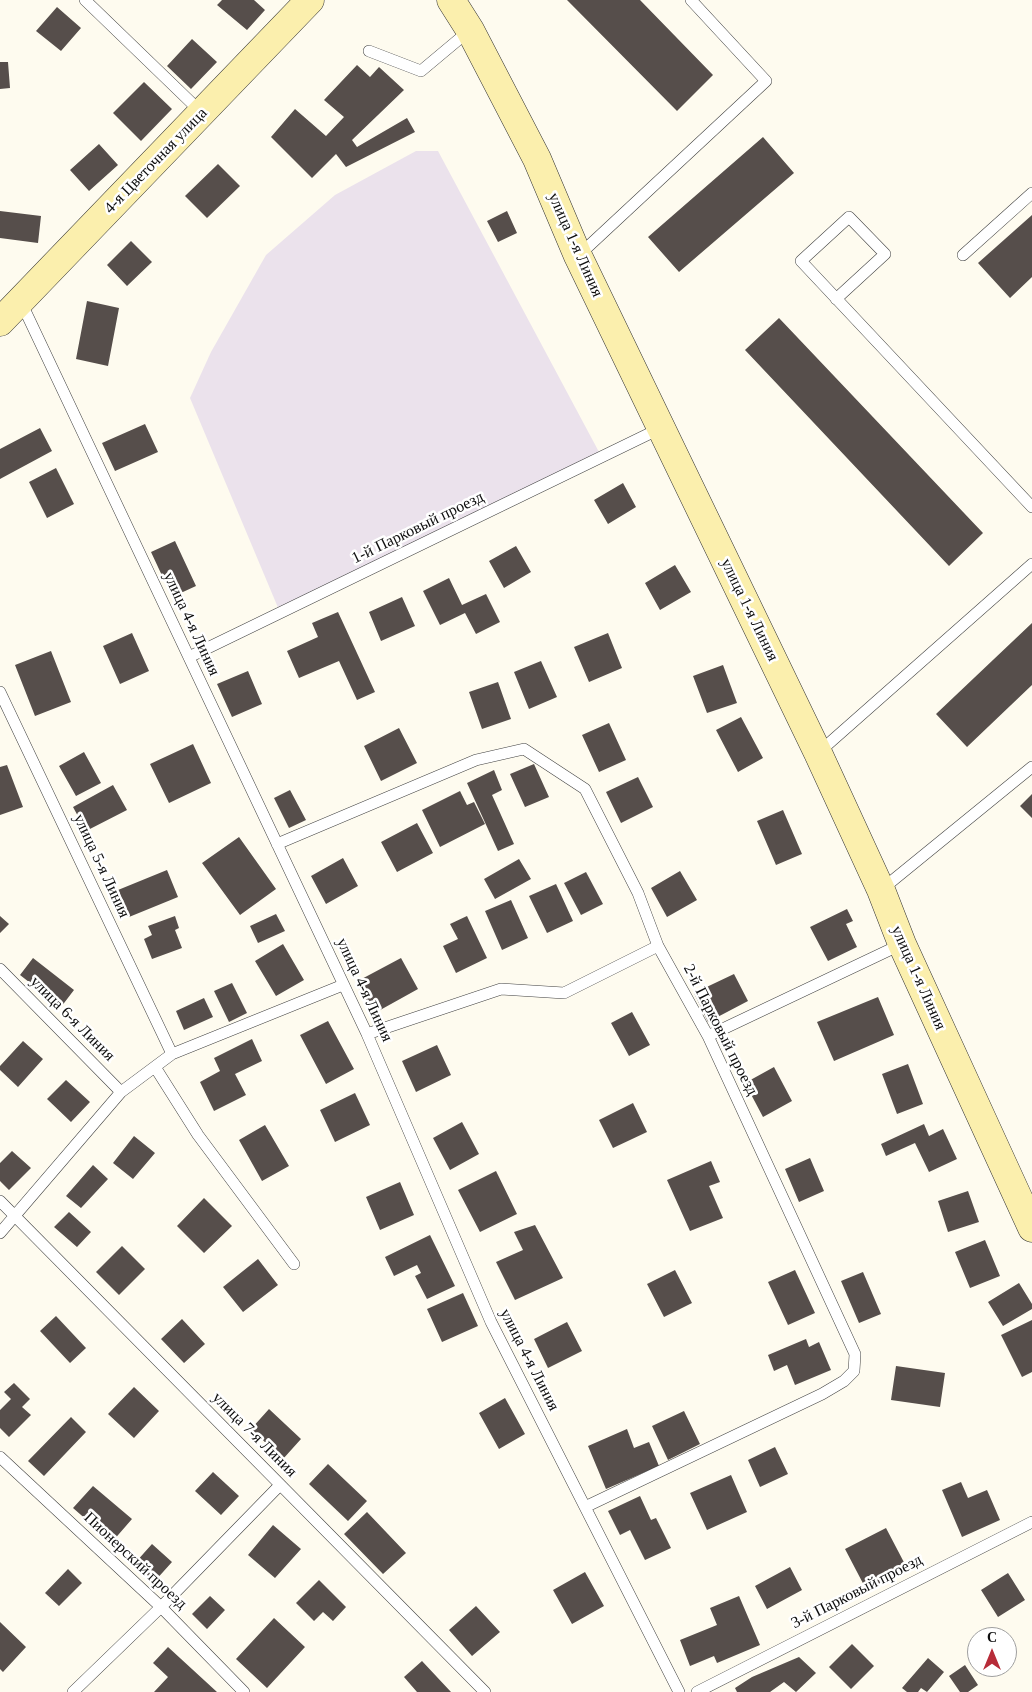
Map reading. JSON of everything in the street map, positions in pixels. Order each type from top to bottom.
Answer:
[{"type":"main road","name":"4-я Цветочная улица","points":[[7,312],[202,114],[310,0]]},
{"type":"main road","name":"улица 1-я Линия","points":[[451,0],[470,30],[537,159],[578,256],[818,753],[881,890],[902,944],[1032,1228]]},
{"type":"lane","points":[[85,0],[202,114]]},
{"type":"lane","points":[[578,256],[766,81],[691,0]]},
{"type":"lane","points":[[369,51],[421,72],[470,30]]},
{"type":"lane","points":[[963,255],[1032,193]]},
{"type":"lane","points":[[836,299],[885,254],[848,217],[801,261],[836,299],[1032,507]]},
{"type":"lane","name":"улица 4-я Линия","points":[[7,312],[189,657],[367,1034],[491,1322],[679,1692]]},
{"type":"lane","name":"1-й Парковый проезд","points":[[189,657],[661,428]]},
{"type":"lane","points":[[818,753],[1032,564]]},
{"type":"lane","name":"улица 5-я Линия","points":[[0,692],[172,1054]]},
{"type":"lane","name":"2-й Парковый проезд","points":[[277,844],[476,760],[524,749],[585,789],[638,893],[658,946],[708,1036],[855,1354],[854,1372],[844,1381],[585,1507]]},
{"type":"lane","points":[[881,890],[1032,767]]},
{"type":"lane","points":[[708,1036],[902,944]]},
{"type":"lane","points":[[367,1034],[501,989],[564,993],[658,946]]},
{"type":"lane","name":"улица 6-я Линия","points":[[0,969],[121,1092]]},
{"type":"lane","points":[[0,1233],[121,1092],[172,1054],[343,985]]},
{"type":"lane","points":[[155,1068],[198,1135],[294,1264]]},
{"type":"lane","name":"улица 7-я Линия","points":[[0,1201],[485,1692]]},
{"type":"lane","name":"Пионерский проезд","points":[[0,1457],[161,1607],[244,1692]]},
{"type":"lane","points":[[73,1692],[161,1607],[280,1485]]},
{"type":"lane","name":"3-й Парковый проезд","points":[[697,1692],[1032,1522]]},
{"type":"shaded area","points":[[416,151],[438,151],[599,452],[279,610],[190,398],[211,352],[266,255],[335,195]]},
{"type":"building","points":[[222,0],[254,0],[265,10],[247,30],[217,5]]},
{"type":"building","points":[[567,0],[640,0],[713,75],[677,111]]},
{"type":"building","points":[[57,7],[81,28],[61,51],[36,31]]},
{"type":"building","points":[[192,39],[217,62],[191,89],[167,66]]},
{"type":"building","points":[[0,62],[8,62],[10,88],[0,89]]},
{"type":"building","points":[[357,65],[370,77],[379,67],[404,90],[352,140],[357,147],[407,118],[415,132],[346,167],[336,154],[312,178],[271,137],[295,109],[326,136],[344,117],[324,100]]},
{"type":"building","points":[[144,82],[172,109],[141,141],[113,113]]},
{"type":"building","points":[[763,137],[794,173],[679,272],[648,237]]},
{"type":"building","points":[[99,144],[118,165],[89,191],[70,170]]},
{"type":"building","points":[[218,164],[240,186],[207,218],[185,196]]},
{"type":"building","points":[[0,211],[41,216],[38,243],[0,238]]},
{"type":"building","points":[[507,211],[517,233],[498,242],[487,221]]},
{"type":"building","points":[[1032,215],[1032,277],[1010,298],[978,263]]},
{"type":"building","points":[[131,241],[152,262],[127,286],[107,265]]},
{"type":"building","points":[[87,301],[119,308],[108,366],[76,359]]},
{"type":"building","points":[[779,318],[983,533],[949,566],[745,350]]},
{"type":"building","points":[[145,424],[158,452],[115,471],[102,443]]},
{"type":"building","points":[[40,428],[52,451],[0,479],[0,449]]},
{"type":"building","points":[[56,468],[74,504],[47,518],[29,482]]},
{"type":"building","points":[[623,483],[636,507],[608,524],[594,500]]},
{"type":"building","points":[[175,541],[196,586],[172,597],[151,552]]},
{"type":"building","points":[[516,546],[531,572],[504,588],[489,561]]},
{"type":"building","points":[[675,565],[691,592],[660,610],[645,583]]},
{"type":"building","points":[[449,578],[462,605],[486,594],[500,622],[476,634],[465,613],[440,625],[423,591]]},
{"type":"building","points":[[402,597],[415,626],[381,641],[369,612]]},
{"type":"building","points":[[338,612],[375,692],[357,700],[339,661],[299,678],[287,651],[318,637],[312,623]]},
{"type":"building","points":[[1032,623],[1032,685],[967,747],[936,714]]},
{"type":"building","points":[[132,633],[149,671],[120,684],[103,646]]},
{"type":"building","points":[[608,633],[622,668],[589,682],[574,647]]},
{"type":"building","points":[[51,651],[71,702],[35,716],[15,665]]},
{"type":"building","points":[[541,661],[557,697],[529,709],[514,672]]},
{"type":"building","points":[[723,665],[737,703],[707,713],[693,676]]},
{"type":"building","points":[[248,671],[262,704],[232,717],[217,684]]},
{"type":"building","points":[[498,682],[511,719],[482,729],[469,692]]},
{"type":"building","points":[[741,717],[763,758],[738,772],[716,730]]},
{"type":"building","points":[[609,723],[626,760],[599,772],[582,735]]},
{"type":"building","points":[[399,728],[417,763],[381,781],[364,746]]},
{"type":"building","points":[[193,744],[211,783],[169,803],[150,764]]},
{"type":"building","points":[[84,752],[101,783],[76,796],[59,766]]},
{"type":"building","points":[[534,764],[549,797],[525,807],[510,774]]},
{"type":"building","points":[[7,765],[23,807],[0,815],[0,767]]},
{"type":"building","points":[[494,770],[502,790],[492,795],[514,844],[498,851],[467,783]]},
{"type":"building","points":[[638,777],[653,807],[621,823],[606,792]]},
{"type":"building","points":[[113,785],[127,810],[86,831],[73,807]]},
{"type":"building","points":[[290,790],[306,820],[289,828],[274,798]]},
{"type":"building","points":[[460,791],[467,805],[474,802],[485,824],[440,847],[422,810]]},
{"type":"building","points":[[1032,794],[1032,818],[1020,806]]},
{"type":"building","points":[[783,810],[802,854],[776,865],[757,821]]},
{"type":"building","points":[[417,823],[433,853],[397,872],[381,842]]},
{"type":"building","points":[[239,837],[276,889],[240,915],[202,863]]},
{"type":"building","points":[[343,858],[358,886],[326,904],[311,876]]},
{"type":"building","points":[[519,859],[531,879],[495,899],[484,879]]},
{"type":"building","points":[[167,870],[178,897],[129,917],[118,890]]},
{"type":"building","points":[[680,871],[697,900],[667,917],[651,888]]},
{"type":"building","points":[[586,872],[603,904],[581,915],[564,883]]},
{"type":"building","points":[[556,884],[573,921],[547,933],[529,896]]},
{"type":"building","points":[[511,900],[528,938],[502,950],[485,911]]},
{"type":"building","points":[[847,909],[853,921],[846,924],[857,947],[828,961],[810,927]]},
{"type":"building","points":[[276,914],[285,931],[258,943],[250,926]]},
{"type":"building","points":[[0,916],[9,924],[0,933]]},
{"type":"building","points":[[175,916],[179,928],[175,930],[182,948],[152,959],[144,939],[152,935],[148,926]]},
{"type":"building","points":[[467,916],[487,958],[456,973],[443,946],[458,939],[450,924]]},
{"type":"building","points":[[283,944],[304,980],[276,996],[255,961]]},
{"type":"building","points":[[33,958],[74,990],[61,1007],[20,975]]},
{"type":"building","points":[[401,958],[418,989],[373,1014],[356,982]]},
{"type":"building","points":[[734,974],[748,1001],[708,1022],[694,993]]},
{"type":"building","points":[[232,983],[247,1013],[229,1022],[214,991]]},
{"type":"building","points":[[878,997],[894,1035],[834,1061],[817,1022]]},
{"type":"building","points":[[204,998],[213,1017],[184,1030],[176,1011]]},
{"type":"building","points":[[632,1012],[650,1045],[629,1056],[611,1023]]},
{"type":"building","points":[[328,1021],[354,1069],[326,1084],[300,1035]]},
{"type":"building","points":[[252,1039],[262,1061],[235,1074],[246,1095],[214,1111],[200,1082],[220,1071],[214,1058]]},
{"type":"building","points":[[23,1041],[43,1059],[18,1087],[0,1070],[0,1066]]},
{"type":"building","points":[[437,1045],[451,1075],[416,1092],[402,1061]]},
{"type":"building","points":[[908,1064],[923,1104],[897,1114],[882,1074]]},
{"type":"building","points":[[774,1067],[792,1101],[763,1117],[745,1083]]},
{"type":"building","points":[[66,1080],[90,1102],[71,1122],[47,1099]]},
{"type":"building","points":[[355,1093],[370,1125],[335,1142],[320,1110]]},
{"type":"building","points":[[633,1103],[647,1132],[613,1148],[599,1120]]},
{"type":"building","points":[[462,1122],[479,1154],[450,1170],[433,1138]]},
{"type":"building","points":[[924,1124],[929,1136],[943,1129],[957,1159],[929,1172],[915,1143],[886,1156],[881,1144]]},
{"type":"building","points":[[265,1125],[289,1166],[262,1181],[239,1140]]},
{"type":"building","points":[[134,1136],[155,1153],[133,1179],[113,1163]]},
{"type":"building","points":[[12,1151],[31,1168],[9,1190],[0,1181],[0,1163]]},
{"type":"building","points":[[810,1158],[824,1191],[799,1202],[785,1169]]},
{"type":"building","points":[[711,1161],[720,1182],[709,1186],[723,1218],[690,1231],[667,1180]]},
{"type":"building","points":[[93,1165],[108,1179],[81,1208],[66,1196]]},
{"type":"building","points":[[496,1171],[517,1214],[480,1232],[458,1190]]},
{"type":"building","points":[[400,1182],[414,1215],[380,1230],[366,1197]]},
{"type":"building","points":[[968,1191],[979,1222],[948,1232],[938,1201]]},
{"type":"building","points":[[204,1198],[232,1226],[204,1253],[177,1226]]},
{"type":"building","points":[[69,1212],[91,1232],[77,1247],[54,1227]]},
{"type":"building","points":[[535,1225],[563,1278],[515,1300],[496,1262],[523,1250],[514,1232]]},
{"type":"building","points":[[430,1235],[455,1286],[427,1299],[415,1276],[421,1273],[417,1265],[394,1276],[385,1257]]},
{"type":"building","points":[[985,1240],[1000,1276],[970,1288],[955,1252]]},
{"type":"building","points":[[122,1246],[145,1269],[119,1295],[96,1272]]},
{"type":"building","points":[[258,1259],[278,1285],[243,1312],[223,1287]]},
{"type":"building","points":[[675,1270],[692,1303],[664,1317],[647,1284]]},
{"type":"building","points":[[795,1270],[815,1313],[788,1325],[768,1282]]},
{"type":"building","points":[[863,1272],[881,1314],[859,1323],[841,1281]]},
{"type":"building","points":[[1019,1283],[1032,1304],[1032,1309],[1003,1326],[988,1302]]},
{"type":"building","points":[[463,1293],[478,1326],[442,1342],[427,1309]]},
{"type":"building","points":[[56,1316],[86,1348],[70,1363],[40,1331]]},
{"type":"building","points":[[182,1319],[205,1344],[184,1363],[161,1339]]},
{"type":"building","points":[[1032,1320],[1032,1372],[1022,1377],[1001,1335]]},
{"type":"building","points":[[567,1322],[582,1351],[548,1368],[534,1339]]},
{"type":"building","points":[[806,1339],[809,1347],[819,1342],[831,1370],[795,1385],[787,1365],[774,1371],[768,1355]]},
{"type":"building","points":[[896,1366],[945,1373],[940,1407],[891,1400]]},
{"type":"building","points":[[14,1383],[30,1399],[22,1407],[31,1415],[9,1437],[0,1428],[0,1410],[11,1399],[4,1392]]},
{"type":"building","points":[[134,1387],[159,1411],[134,1438],[108,1414]]},
{"type":"building","points":[[505,1398],[525,1434],[499,1449],[479,1413]]},
{"type":"building","points":[[269,1409],[301,1439],[283,1459],[251,1429]]},
{"type":"building","points":[[684,1411],[700,1444],[668,1460],[652,1426]]},
{"type":"building","points":[[71,1417],[86,1432],[44,1476],[28,1461]]},
{"type":"building","points":[[627,1429],[634,1448],[649,1442],[659,1466],[606,1489],[588,1446]]},
{"type":"building","points":[[775,1447],[788,1474],[760,1487],[748,1460]]},
{"type":"building","points":[[328,1464],[367,1501],[348,1521],[309,1484]]},
{"type":"building","points":[[213,1472],[239,1496],[221,1515],[195,1491]]},
{"type":"building","points":[[731,1475],[747,1512],[707,1530],[690,1493]]},
{"type":"building","points":[[961,1482],[968,1498],[987,1490],[1000,1520],[962,1537],[942,1490]]},
{"type":"building","points":[[93,1486],[132,1519],[112,1542],[73,1508]]},
{"type":"building","points":[[640,1496],[651,1520],[656,1518],[671,1548],[645,1560],[630,1530],[620,1535],[608,1511]]},
{"type":"building","points":[[367,1512],[406,1553],[383,1574],[344,1534]]},
{"type":"building","points":[[273,1525],[301,1549],[275,1578],[248,1555]]},
{"type":"building","points":[[886,1528],[908,1570],[867,1591],[845,1549]]},
{"type":"building","points":[[152,1544],[172,1562],[154,1582],[135,1563]]},
{"type":"building","points":[[790,1567],[802,1590],[767,1609],[755,1586]]},
{"type":"building","points":[[68,1569],[82,1583],[59,1606],[45,1593]]},
{"type":"building","points":[[585,1572],[604,1606],[572,1624],[553,1590]]},
{"type":"building","points":[[1008,1573],[1025,1600],[998,1617],[981,1590]]},
{"type":"building","points":[[319,1580],[346,1607],[333,1621],[323,1612],[314,1621],[296,1603]]},
{"type":"building","points":[[210,1596],[225,1610],[207,1629],[192,1614]]},
{"type":"building","points":[[739,1596],[760,1645],[717,1663],[714,1656],[690,1666],[680,1640],[717,1625],[710,1608]]},
{"type":"building","points":[[476,1606],[500,1632],[472,1656],[449,1630]]},
{"type":"building","points":[[274,1618],[305,1647],[267,1688],[236,1659]]},
{"type":"building","points":[[0,1622],[26,1647],[3,1672],[0,1669]]},
{"type":"building","points":[[852,1644],[874,1666],[851,1689],[829,1667]]},
{"type":"building","points":[[168,1647],[217,1692],[154,1692],[168,1677],[153,1663]]},
{"type":"building","points":[[799,1657],[816,1673],[796,1692],[784,1682],[770,1692],[737,1692],[735,1688],[752,1677]]},
{"type":"building","points":[[928,1658],[944,1672],[927,1692],[921,1688],[918,1692],[907,1692],[902,1688]]},
{"type":"building","points":[[422,1661],[451,1692],[417,1692],[404,1677]]},
{"type":"building","points":[[965,1665],[967,1677],[973,1677],[978,1685],[968,1692],[960,1692],[949,1676]]}]
